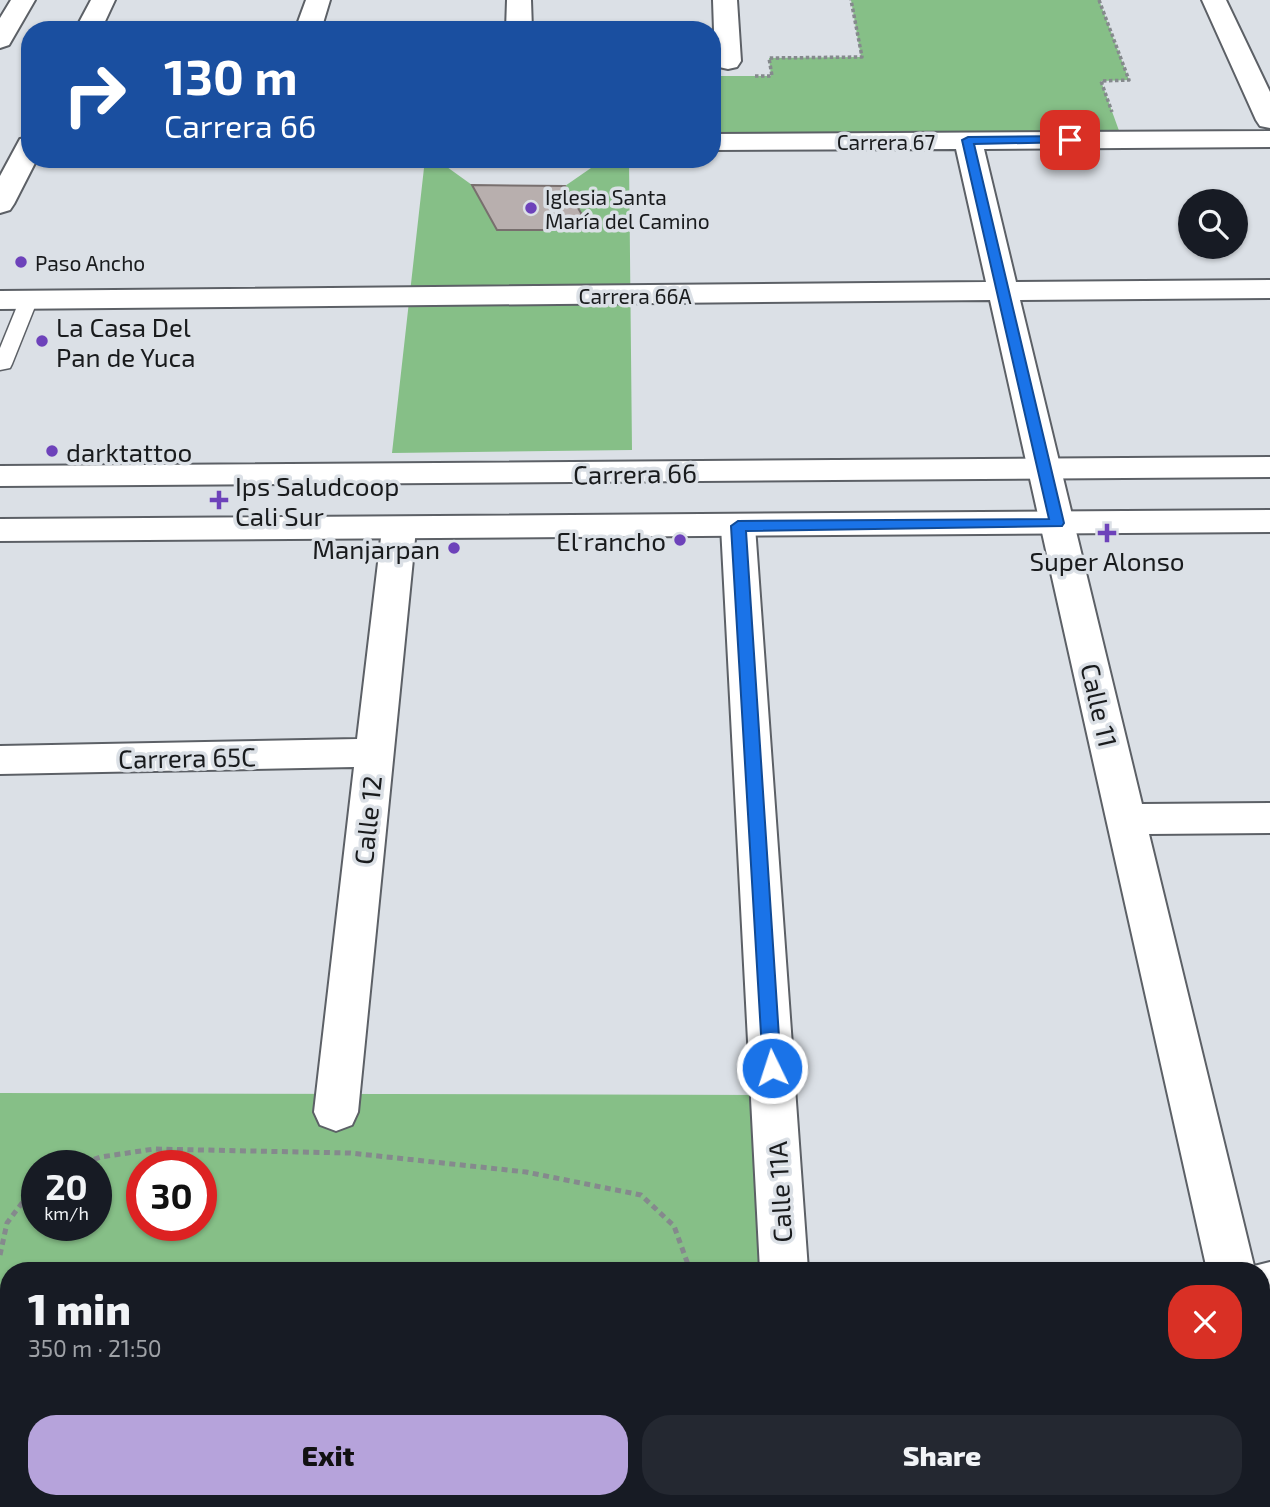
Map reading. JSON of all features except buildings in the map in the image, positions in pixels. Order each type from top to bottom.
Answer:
[{"type":"street","points":[[0,40],[23,0]]},
{"type":"street","points":[[92,21],[103,0]]},
{"type":"street","points":[[311,21],[318,0]]},
{"type":"street","points":[[519,0],[519,21]]},
{"type":"street","points":[[725,0],[728,61]]},
{"type":"street","points":[[1214,0],[1270,120]]},
{"type":"street","name":"Carrera 67","points":[[721,142],[1270,139]]},
{"type":"street","name":"Calle 11","points":[[968,140],[1229,1262]]},
{"type":"street","points":[[0,204],[21,163]]},
{"type":"street","name":"Carrera 66A","points":[[14,299],[1270,289]]},
{"type":"street","name":"Carrera 66","points":[[0,476],[1270,467]]},
{"type":"street","name":"Carrera 66","points":[[0,530],[1270,522]]},
{"type":"street","name":"Calle 11A","points":[[738,526],[784,1262]]},
{"type":"street","name":"Calle 12","points":[[336,1112],[399,529]]},
{"type":"street","name":"Carrera 65C","points":[[0,760],[375,753]]},
{"type":"street","points":[[1126,819],[1270,818]]},
{"type":"lane","points":[[0,365],[3,365],[14,299]]},
{"type":"path","points":[[750,76],[772,76],[769,58],[862,57],[851,0]]},
{"type":"path","points":[[1099,0],[1129,80],[1101,80],[1122,139]]},
{"type":"path","points":[[112,1156],[167,1149],[350,1153],[526,1172],[641,1195],[674,1226],[687,1262]]},
{"type":"path","points":[[0,1255],[7,1223],[21,1204]]},
{"type":"green space","points":[[851,0],[1099,0],[1129,80],[1101,81],[1122,139],[721,142],[721,76],[771,76],[769,58],[861,57]]},
{"type":"green space","points":[[424,168],[448,168],[472,185],[497,230],[591,229],[565,186],[591,168],[629,168],[632,450],[392,453]]},
{"type":"green space","points":[[0,1093],[774,1095],[784,1262],[0,1262]]},
{"type":"place","name":"Iglesia Santa María del Camino","points":[[531,208]]},
{"type":"place","name":"Paso Ancho","points":[[21,262]]},
{"type":"place","name":"La Casa Del Pan de Yuca","points":[[42,341]]},
{"type":"place","name":"darktattoo","points":[[52,451]]},
{"type":"place","name":"Ips Saludcoop Cali Sur","points":[[219,500]]},
{"type":"place","name":"Super Alonso","points":[[1107,533]]},
{"type":"place","name":"El rancho","points":[[680,540]]},
{"type":"place","name":"Manjarpan","points":[[454,548]]},
{"type":"route","points":[[772,1068],[738,526],[1057,523],[968,140],[1070,140]]}]
